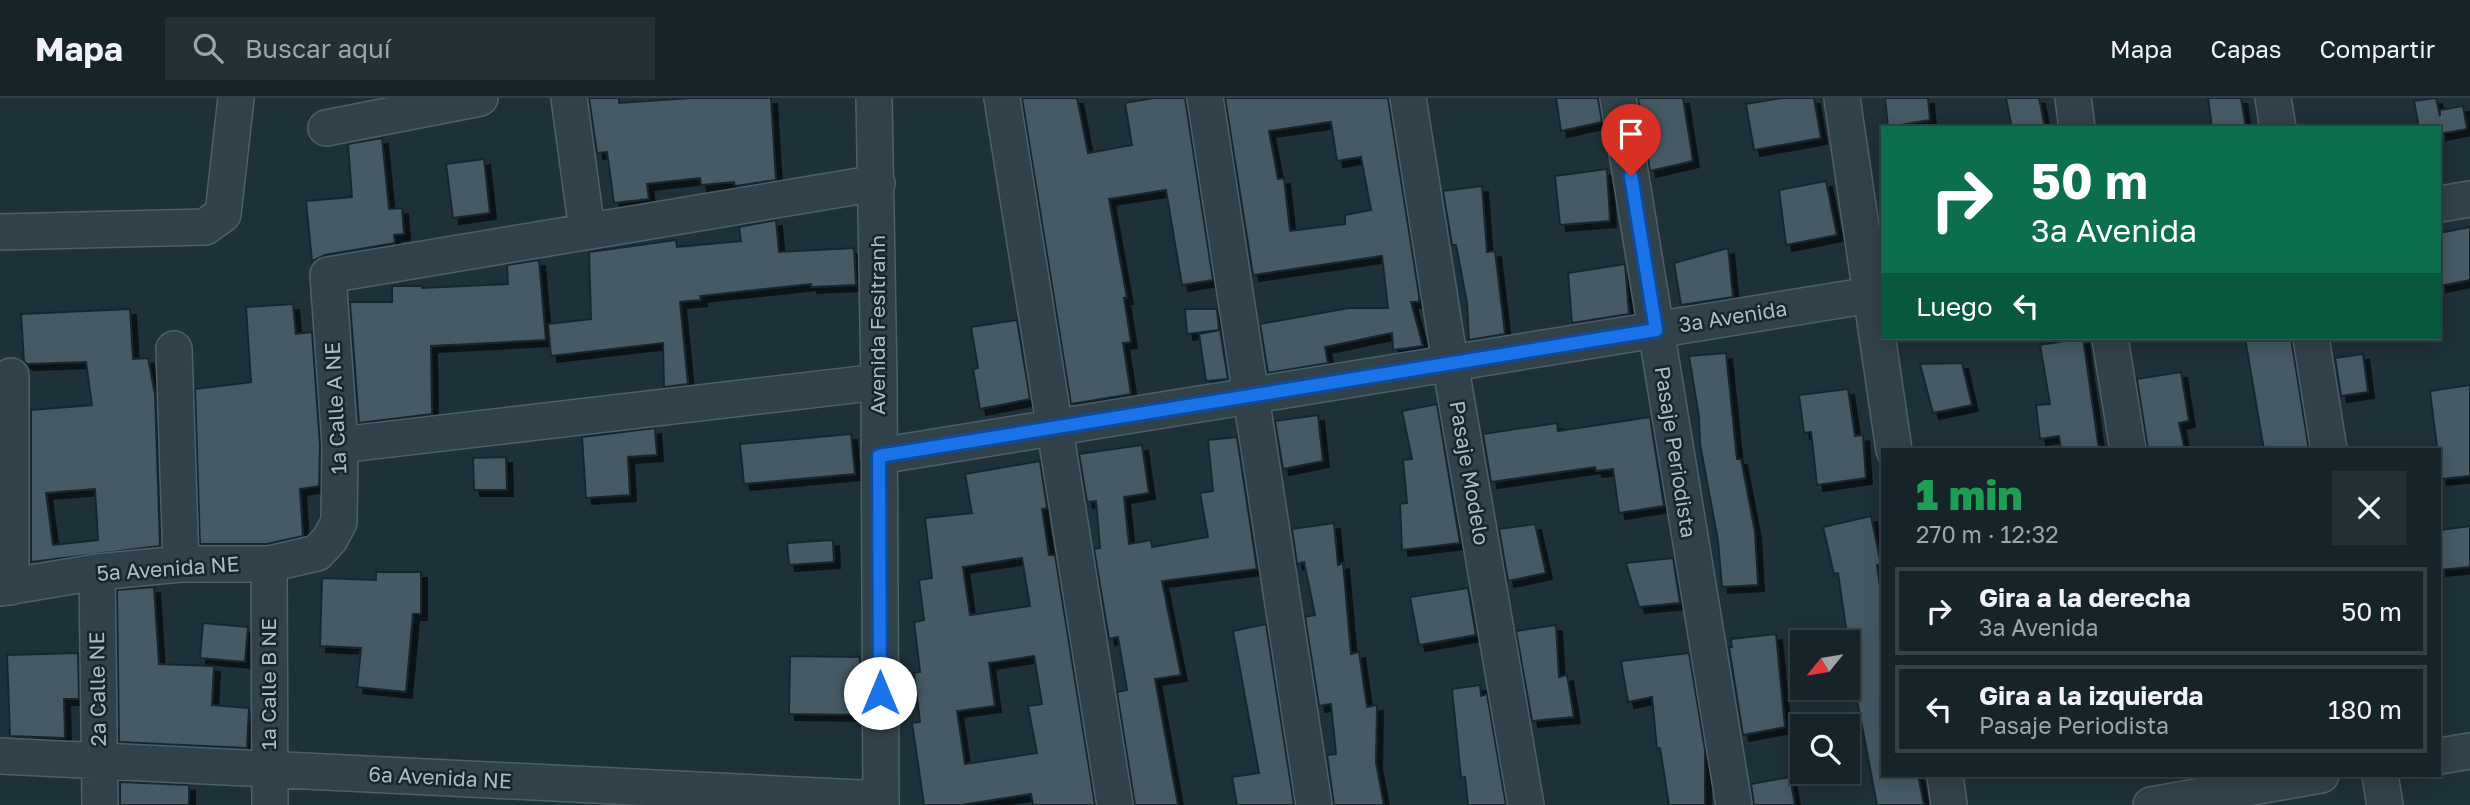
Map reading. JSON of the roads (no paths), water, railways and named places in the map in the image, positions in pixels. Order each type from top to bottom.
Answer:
[{"type":"street","points":[[0,232],[205,227],[223,214],[236,98]]},
{"type":"street","points":[[326,128],[480,98]]},
{"type":"street","points":[[569,98],[587,231],[877,183]]},
{"type":"street","name":"Avenida Fesitranh","points":[[874,98],[879,382],[881,802]]},
{"type":"street","points":[[1002,98],[1115,805]]},
{"type":"street","points":[[1205,98],[1314,805]]},
{"type":"street","name":"Pasaje Modelo","points":[[1408,98],[1450,363],[1526,805]]},
{"type":"street","name":"Pasaje Periodista","points":[[1618,98],[1734,805]]},
{"type":"street","points":[[1842,98],[1881,329]]},
{"type":"street","points":[[2073,98],[2077,126]]},
{"type":"street","points":[[2273,98],[2278,126]]},
{"type":"street","points":[[2441,204],[2470,199]]},
{"type":"street","name":"1a Calle A NE","points":[[330,540],[339,522],[340,445],[328,275],[587,231]]},
{"type":"street","name":"3a Avenida","points":[[879,456],[1877,294]]},
{"type":"street","points":[[1882,340],[1895,448]]},
{"type":"street","points":[[2110,340],[2128,448]]},
{"type":"street","points":[[2311,340],[2329,448]]},
{"type":"street","points":[[174,349],[181,564]]},
{"type":"street","points":[[5,587],[11,376]]},
{"type":"street","points":[[340,445],[879,382]]},
{"type":"street","name":"5a Avenida NE","points":[[5,587],[97,572],[181,564],[269,564],[317,553],[330,540]]},
{"type":"street","name":"1a Calle B NE","points":[[269,564],[270,805]]},
{"type":"street","name":"2a Calle NE","points":[[97,572],[100,805]]},
{"type":"street","points":[[2441,755],[2470,751]]},
{"type":"street","name":"6a Avenida NE","points":[[0,756],[269,770],[438,791],[881,802]]},
{"type":"street","points":[[1945,777],[1949,805]]},
{"type":"street","points":[[2174,796],[2307,777]]},
{"type":"street","points":[[2380,777],[2385,805]]}]
